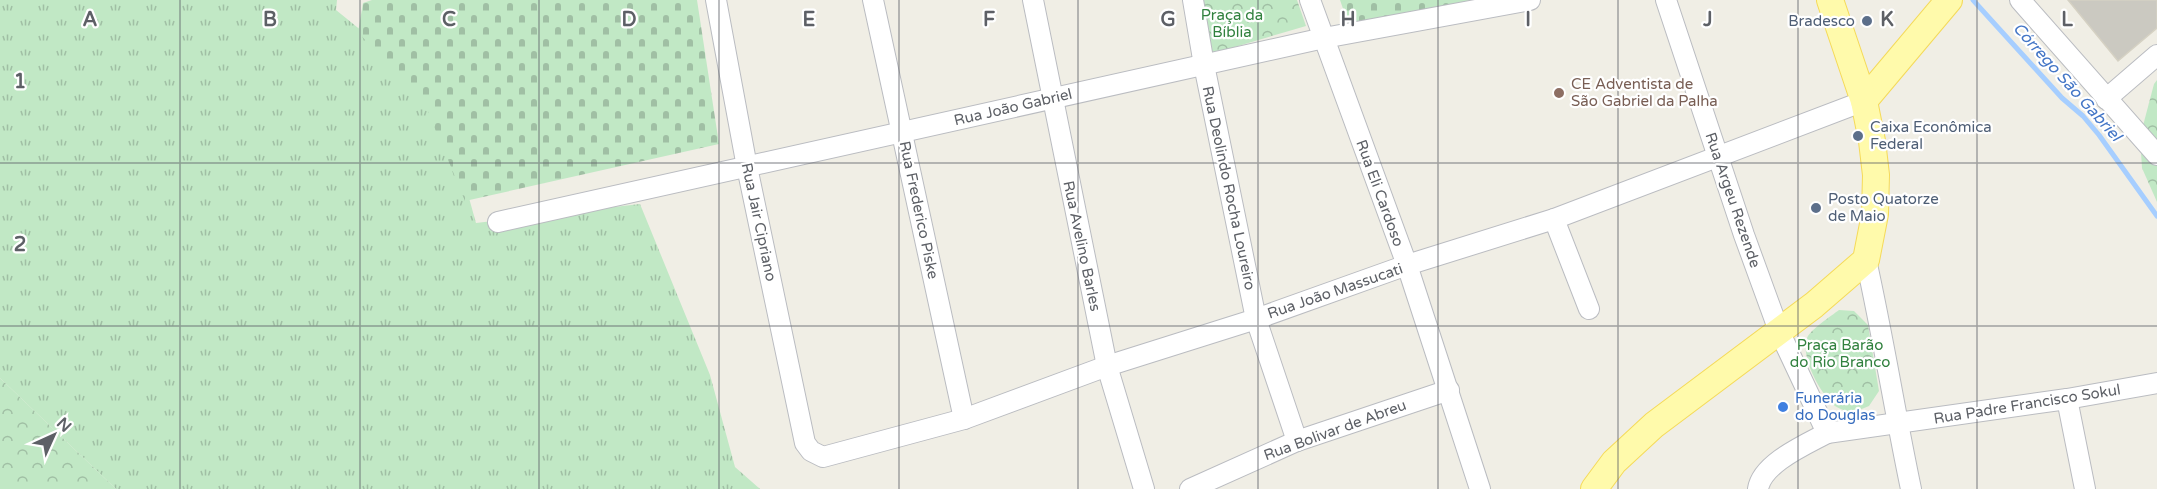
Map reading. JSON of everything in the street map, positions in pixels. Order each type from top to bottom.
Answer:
[{"type":"main road","points":[[1594,489],[1614,462],[1654,425],[1814,305],[1866,260],[1875,214],[1876,175],[1872,141],[1864,102],[1830,0]]},
{"type":"main road","points":[[1864,102],[1949,0]]},
{"type":"street","name":"Rua Jair Cipriano","points":[[716,0],[747,167],[805,443]]},
{"type":"street","name":"Rua Frederico Piske","points":[[873,0],[964,419]]},
{"type":"street","name":"Rua Avelino Barles","points":[[1034,0],[1107,366],[1144,489]]},
{"type":"street","name":"Rua Deolindo Rocha Loureiro","points":[[1193,0],[1204,65],[1256,319],[1297,441]]},
{"type":"street","name":"Rua Eli Cardoso","points":[[1310,0],[1407,265],[1480,489]]},
{"type":"street","name":"Rua João Gabriel","points":[[498,222],[1324,38],[1530,0]]},
{"type":"street","name":"Rua Argeu Rezende","points":[[1666,0],[1744,235],[1779,331]]},
{"type":"street","points":[[2020,0],[2157,155]]},
{"type":"street","points":[[2106,99],[2157,55]]},
{"type":"street","name":"Rua João Massucati","points":[[805,443],[811,451],[823,457],[964,419],[1107,366],[1256,319],[1407,265],[1554,219],[1864,102]]},
{"type":"street","points":[[1554,219],[1589,309]]},
{"type":"street","points":[[1866,260],[1883,334],[1897,423],[1911,489]]},
{"type":"street","points":[[1779,331],[1827,433]]},
{"type":"street","name":"Rua Padre Francisco Sokul","points":[[1897,423],[2067,399],[2157,383]]},
{"type":"street","name":"Rua Bolivar de Abreu","points":[[1190,489],[1297,441],[1449,390]]},
{"type":"street","points":[[2067,399],[2085,489]]},
{"type":"street","points":[[1758,489],[1767,472],[1790,453],[1827,433],[1897,423]]},
{"type":"green space","points":[[0,0],[337,0],[336,10],[389,53],[447,119],[476,223],[640,204],[710,375],[735,467],[760,489],[116,489],[0,378]]},
{"type":"green space","points":[[372,0],[697,0],[719,144],[465,201],[428,111],[358,32],[363,3]]},
{"type":"green space","name":"Praça da Bíblia","points":[[1203,0],[1297,0],[1306,26],[1211,54]]},
{"type":"green space","points":[[1340,0],[1472,0],[1349,26]]},
{"type":"green space","points":[[2157,80],[2157,202],[2142,168],[2140,137]]},
{"type":"green space","name":"Praça Barão do Rio Branco","points":[[1839,310],[1854,311],[1868,325],[1879,391],[1869,406],[1852,413],[1835,406],[1823,393],[1806,355],[1809,335]]},
{"type":"green space","points":[[0,378],[116,489],[0,489]]},
{"type":"building","points":[[2068,0],[2157,0],[2157,28],[2118,61]]},
{"type":"waterway","name":"Córrego São Gabriel","points":[[1973,0],[2062,98],[2083,116],[2157,216]]},
{"type":"place","name":"Bradesco","points":[[1867,21]]},
{"type":"place","name":"CE Adventista de São Gabriel da Palha","points":[[1559,93]]},
{"type":"place","name":"Caixa Econômica Federal","points":[[1858,136]]},
{"type":"place","name":"Posto Quatorze de Maio","points":[[1816,208]]},
{"type":"place","name":"Funerária do Douglas","points":[[1783,407]]}]
